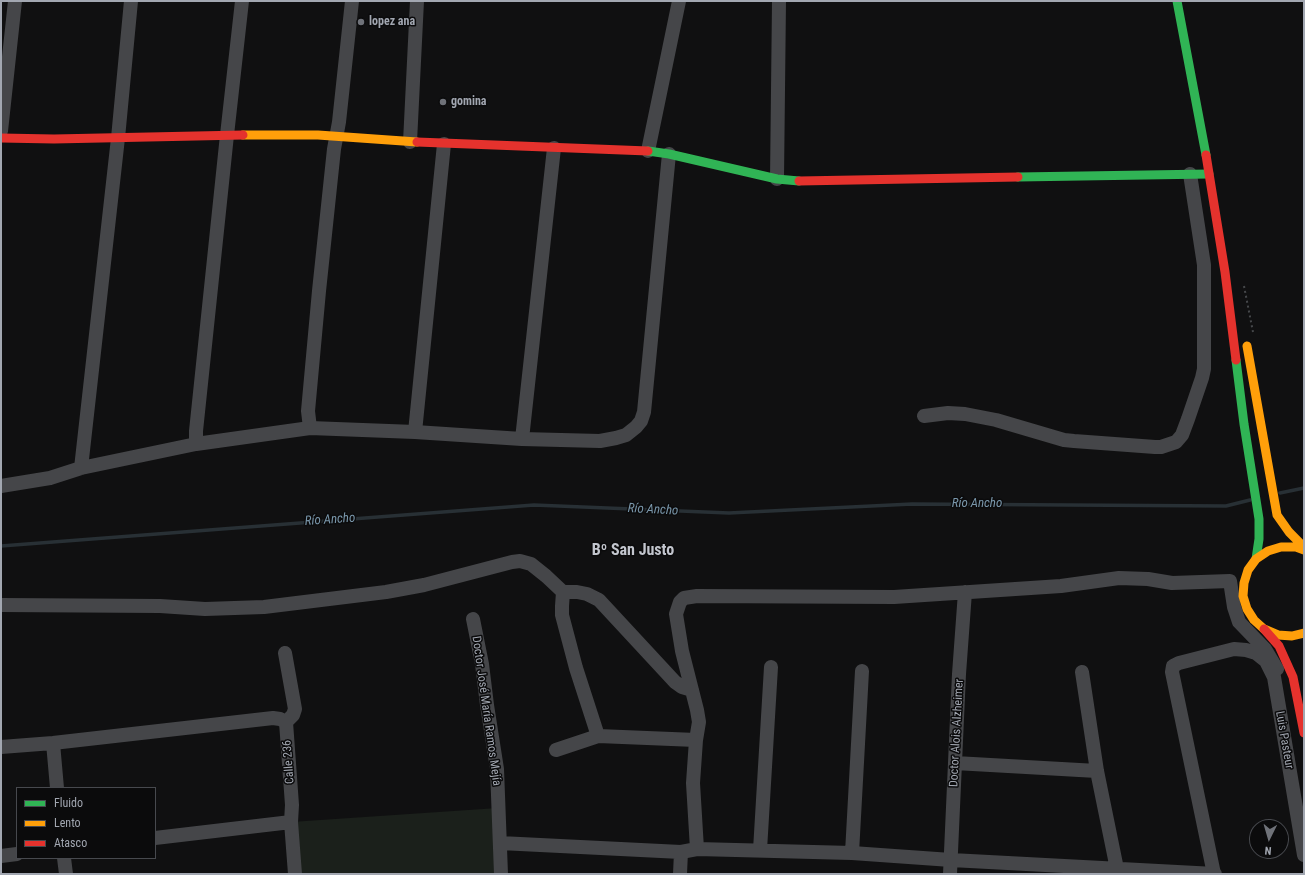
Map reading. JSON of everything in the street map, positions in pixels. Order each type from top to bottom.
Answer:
[{"type":"street","points":[[1,131],[15,1]]},
{"type":"street","points":[[81,468],[118,138],[131,1]]},
{"type":"street","points":[[196,444],[196,431],[242,1]]},
{"type":"street","points":[[310,428],[308,411],[334,149],[337,136],[352,1]]},
{"type":"street","points":[[410,142],[417,1]]},
{"type":"street","points":[[648,151],[679,1]]},
{"type":"street","points":[[777,179],[779,1]]},
{"type":"street","points":[[1177,1],[1209,174],[1225,272],[1250,470],[1259,519],[1256,559]]},
{"type":"street","points":[[1,138],[318,135],[444,144],[648,151],[669,154],[777,179],[805,181],[1209,174]]},
{"type":"street","points":[[415,432],[444,144]]},
{"type":"street","points":[[522,438],[554,148]]},
{"type":"street","points":[[1,486],[50,478],[81,468],[196,444],[310,428],[600,441],[626,435],[641,421],[644,412],[669,154]]},
{"type":"street","points":[[924,416],[948,413],[965,414],[996,420],[1074,442],[1161,447],[1176,442],[1182,435],[1204,369],[1204,265],[1190,174]]},
{"type":"street","points":[[1209,174],[1225,236],[1237,297]]},
{"type":"street","points":[[1245,335],[1277,515],[1289,532],[1304,548]]},
{"type":"street","points":[[1304,548],[1281,547],[1268,551],[1256,559],[1248,570],[1244,583],[1243,596],[1247,609],[1254,620],[1279,646],[1293,677],[1304,733]]},
{"type":"street","points":[[1,605],[160,606],[205,609],[264,607],[386,592],[520,561],[531,564],[563,592],[587,594],[599,600],[676,682],[692,690]]},
{"type":"street","points":[[697,849],[693,794],[693,770],[699,722],[676,621],[677,608],[684,598],[697,596],[894,597],[1061,586],[1119,578],[1144,578],[1172,583],[1230,581],[1234,607],[1239,622],[1265,649],[1277,669]]},
{"type":"street","points":[[563,592],[562,615],[576,668],[598,736]]},
{"type":"street","name":"Doctor Alois Alzheimer","points":[[950,867],[959,674],[965,592]]},
{"type":"street","name":"Doctor José María Ramos Mejía","points":[[473,619],[482,664],[497,770],[502,874]]},
{"type":"street","points":[[1264,629],[1278,635],[1292,636],[1304,633]]},
{"type":"street","name":"Luis Pasteur","points":[[1215,874],[1172,672],[1173,666],[1179,663],[1234,649],[1246,650],[1256,654],[1266,661],[1274,677],[1304,855]]},
{"type":"street","name":"Calle 236","points":[[285,653],[295,709],[293,715],[286,722],[295,874]]},
{"type":"street","points":[[760,850],[772,667]]},
{"type":"street","points":[[852,853],[862,671]]},
{"type":"street","points":[[1082,672],[1097,771],[1116,869]]},
{"type":"street","points":[[1,747],[53,743],[273,718],[286,722]]},
{"type":"street","points":[[556,750],[598,736],[696,740]]},
{"type":"street","points":[[53,743],[57,787]]},
{"type":"street","points":[[955,763],[1097,771]]},
{"type":"street","points":[[156,838],[291,822]]},
{"type":"street","points":[[500,843],[681,852],[697,849],[852,853],[950,867],[1116,869],[1157,873],[1215,874]]},
{"type":"street","points":[[680,874],[681,852]]},
{"type":"street","points":[[1,856],[16,854]]},
{"type":"street","points":[[64,859],[66,874]]},
{"type":"shaded area","points":[[498,808],[500,874],[295,874],[291,822]]},
{"type":"waterway","name":"Río Ancho","points":[[1280,493],[1304,488]]},
{"type":"waterway","name":"Río Ancho","points":[[1,546],[534,505],[729,513],[912,504],[1226,506],[1250,500]]},
{"type":"traffic: fast","points":[[1177,1],[1206,155]]},
{"type":"traffic: fast","points":[[648,151],[669,154],[777,179],[799,181]]},
{"type":"traffic: fast","points":[[1018,177],[1209,174]]},
{"type":"traffic: fast","points":[[1236,360],[1244,424],[1259,519],[1259,539],[1256,559]]},
{"type":"traffic: slow","points":[[243,135],[318,135],[417,142]]},
{"type":"traffic: slow","points":[[1247,346],[1277,515],[1289,532],[1304,547]]},
{"type":"traffic: slow","points":[[1304,550],[1296,547],[1281,547],[1268,551],[1256,559],[1248,570],[1244,583],[1243,596],[1247,609],[1254,620],[1264,629],[1278,635],[1292,636],[1304,633]]},
{"type":"traffic: jam","points":[[1,138],[54,139],[243,135]]},
{"type":"traffic: jam","points":[[417,142],[648,151]]},
{"type":"traffic: jam","points":[[1206,155],[1225,272],[1236,360]]},
{"type":"traffic: jam","points":[[799,181],[1018,177]]},
{"type":"traffic: jam","points":[[1264,629],[1279,646],[1293,677],[1304,733]]},
{"type":"place","name":"lopez ana","points":[[361,22]]},
{"type":"place","name":"gomina","points":[[443,102]]},
{"type":"district","name":"Bº San Justo","points":[[633,551]]}]
